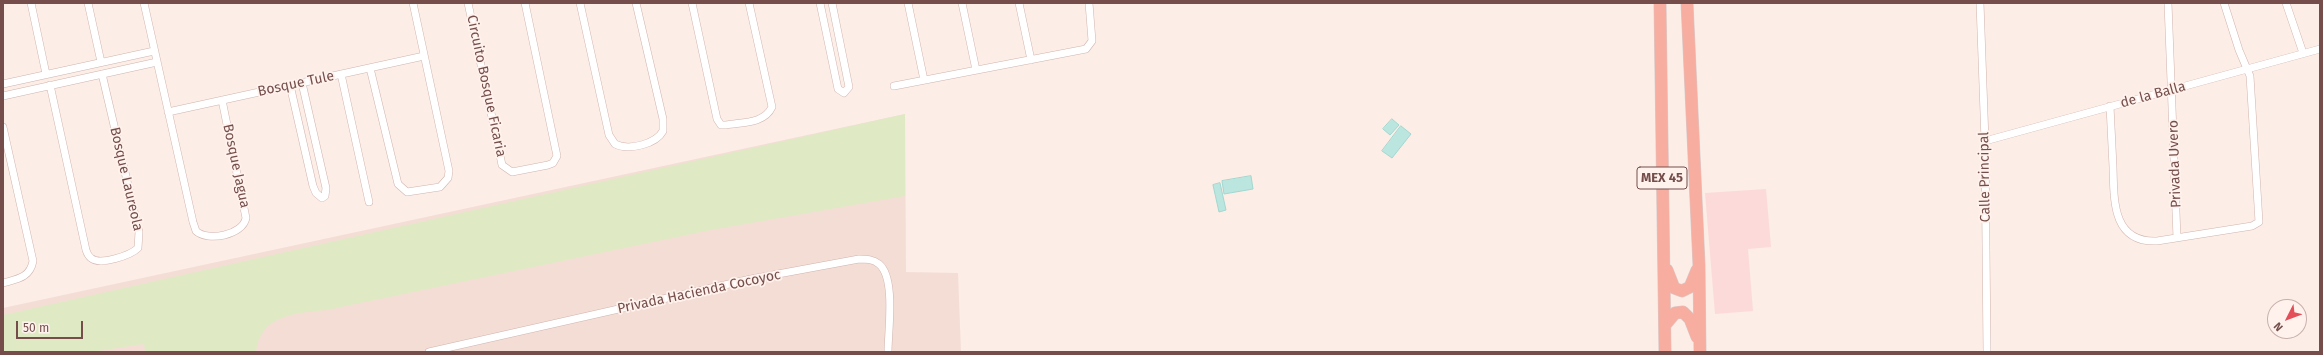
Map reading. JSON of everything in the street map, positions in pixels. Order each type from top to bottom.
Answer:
[{"type":"highway","name":"MEX 45","points":[[1660,3],[1665,352]]},
{"type":"highway","name":"MEX 45","points":[[1687,3],[1699,265],[1700,349]]},
{"type":"highway","points":[[1663,253],[1671,283],[1677,290],[1682,291],[1690,287],[1699,265]]},
{"type":"highway","points":[[1665,324],[1672,315],[1683,312],[1690,320],[1700,349]]},
{"type":"street","points":[[31,3],[46,74]]},
{"type":"street","points":[[88,3],[101,62]]},
{"type":"street","name":"Bosque Jagua","points":[[144,3],[196,231],[207,237],[233,233],[245,223],[246,211],[222,100]]},
{"type":"street","points":[[370,68],[398,184],[407,192],[434,189],[445,182],[449,171],[413,3]]},
{"type":"street","name":"Circuito Bosque Ficaria","points":[[468,3],[502,165],[512,172],[548,165],[552,163],[557,156],[525,3]]},
{"type":"street","points":[[580,3],[609,135],[615,144],[626,146],[653,142],[663,131],[663,119],[636,3]]},
{"type":"street","points":[[692,3],[717,119],[722,125],[726,125],[762,119],[772,107],[749,3]]},
{"type":"street","points":[[820,3],[838,88],[844,93],[849,87],[832,3]]},
{"type":"street","points":[[908,3],[924,80]]},
{"type":"street","points":[[962,3],[976,70]]},
{"type":"street","points":[[1019,3],[1031,60]]},
{"type":"street","points":[[894,86],[1086,49],[1090,46],[1092,40],[1089,3]]},
{"type":"street","name":"Calle Principal","points":[[1980,3],[1985,141],[1987,352]]},
{"type":"street","name":"Privada Uvero","points":[[2168,3],[2177,238]]},
{"type":"street","points":[[2110,106],[2114,206],[2120,222],[2129,233],[2146,242],[2252,226],[2259,222],[2252,97],[2248,69],[2239,50],[2224,3]]},
{"type":"street","points":[[2286,3],[2303,53]]},
{"type":"street","name":"de la Balla","points":[[1985,141],[2110,106],[2172,91],[2320,49]]},
{"type":"street","points":[[3,84],[154,51]]},
{"type":"street","name":"Bosque Tule","points":[[168,112],[424,56]]},
{"type":"street","points":[[3,96],[157,62]]},
{"type":"street","name":"Bosque Laureola","points":[[50,85],[86,250],[91,258],[96,260],[126,256],[138,248],[139,232],[102,74]]},
{"type":"street","points":[[341,74],[369,202]]},
{"type":"street","points":[[290,85],[313,186],[316,194],[322,198],[325,196],[326,188],[302,83]]},
{"type":"street","points":[[3,127],[33,261],[32,268],[22,278],[3,283]]},
{"type":"street","name":"Privada Hacienda Cocoyoc","points":[[429,352],[751,279],[858,259],[875,261],[886,272],[890,289],[888,352]]},
{"type":"shaded area","points":[[905,114],[906,272],[958,273],[961,352],[3,352],[3,308]]},
{"type":"shaded area","points":[[1766,189],[1771,247],[1748,249],[1753,311],[1715,314],[1705,193]]},
{"type":"green space","points":[[905,114],[905,196],[711,230],[327,310],[304,312],[282,318],[273,323],[265,330],[259,339],[256,352],[145,352],[144,344],[92,352],[3,352],[3,315]]},
{"type":"water","points":[[1392,119],[1399,125],[1390,135],[1383,129]]},
{"type":"water","points":[[1401,126],[1411,134],[1392,158],[1382,151]]},
{"type":"water","points":[[1251,176],[1253,189],[1224,194],[1222,181]]},
{"type":"water","points":[[1220,183],[1226,210],[1219,212],[1213,185]]}]
